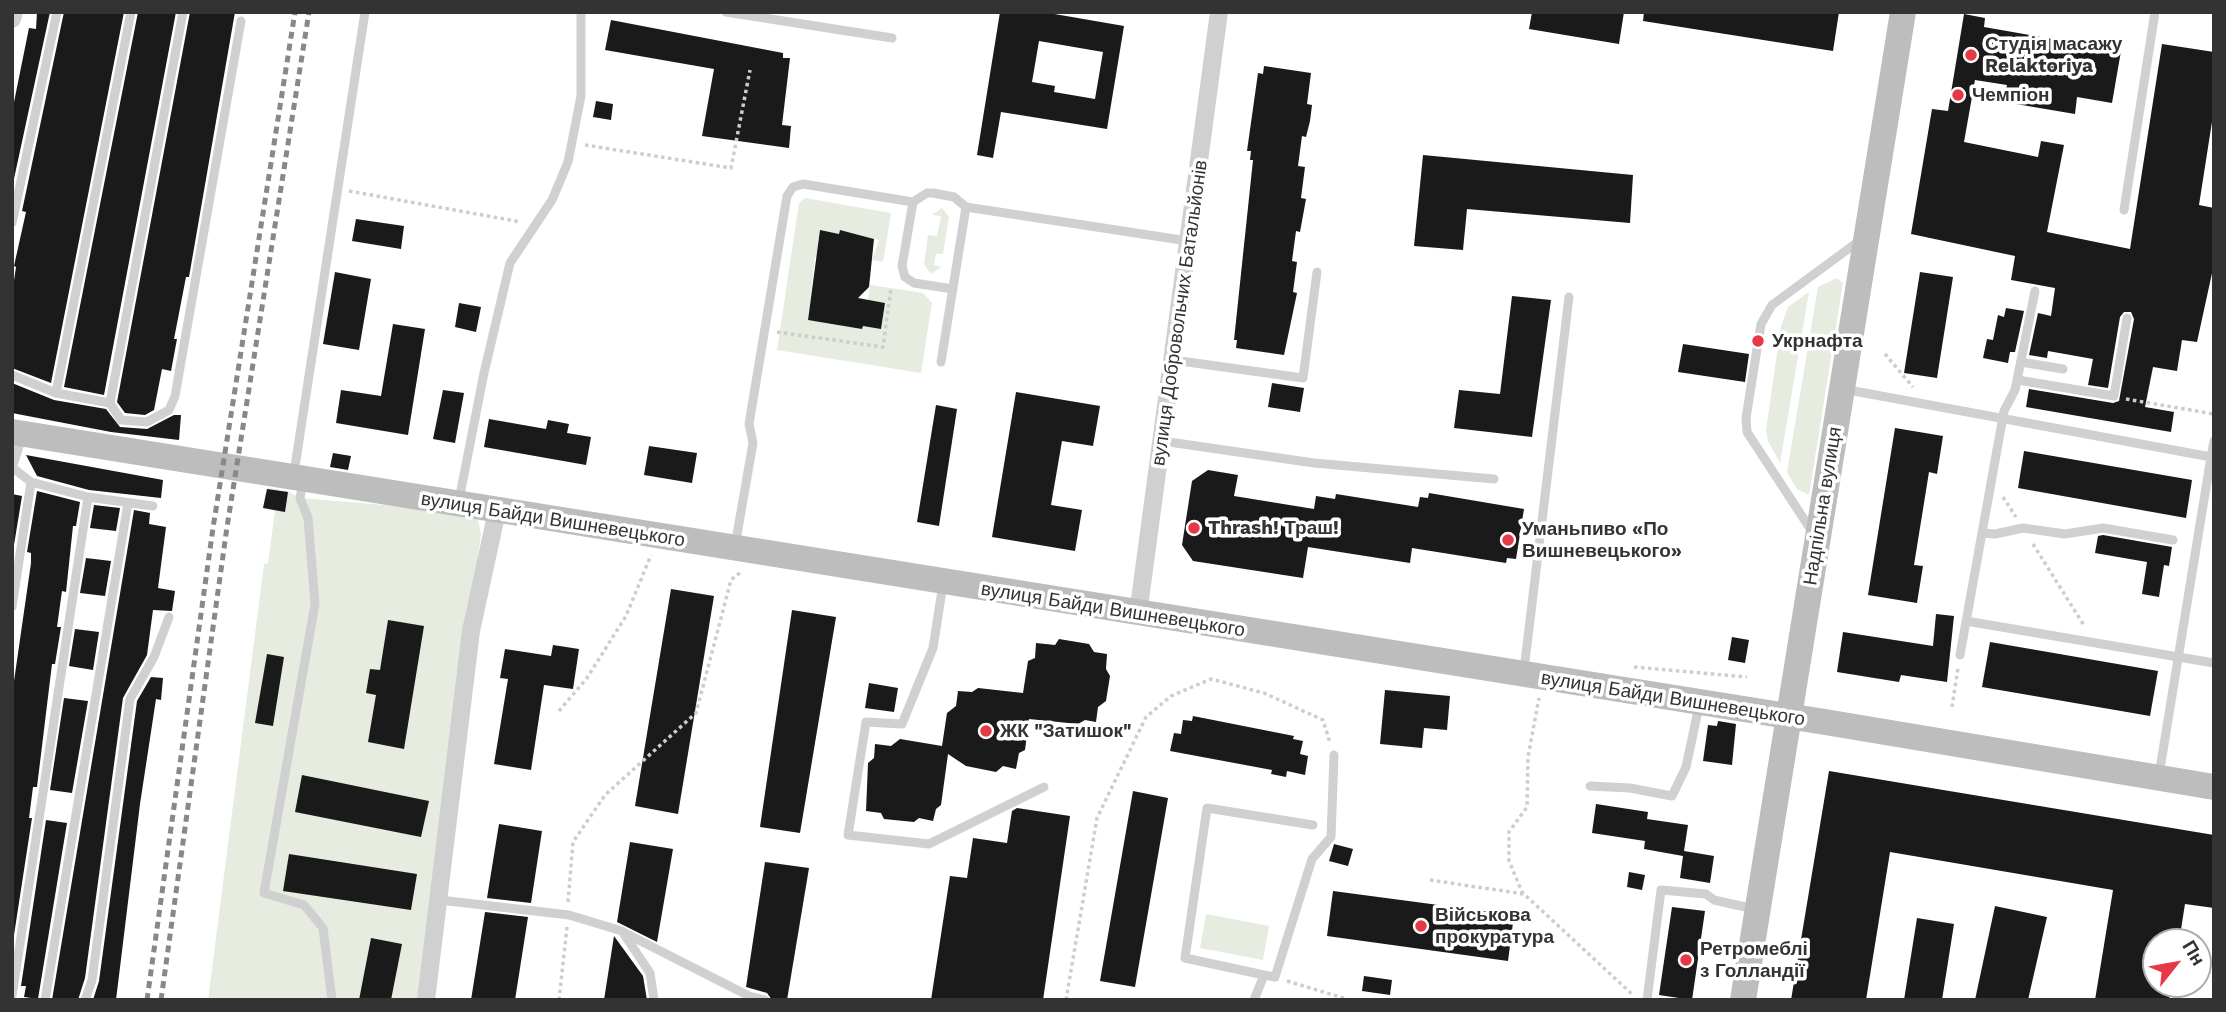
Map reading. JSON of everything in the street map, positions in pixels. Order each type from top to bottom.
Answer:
[{"type":"street","points":[[12,19],[14,12]]},
{"type":"street","name":"вулиця Добровольчих Батальйонів","points":[[1138,614],[1219,12]]},
{"type":"street","name":"Надпільна вулиця","points":[[1743,1000],[1791,718],[1817,540],[1903,12]]},
{"type":"street","name":"вулиця Байди Вишневецького","points":[[18,433],[2214,788]]},
{"type":"street","points":[[426,1000],[471,631],[497,511]]},
{"type":"lane","points":[[12,223],[57,12]]},
{"type":"lane","points":[[56,393],[131,12]]},
{"type":"lane","points":[[183,12],[110,403],[121,420],[147,422],[169,410],[175,397],[241,21]]},
{"type":"lane","points":[[332,1000],[323,928],[304,905],[264,893],[315,604],[308,518],[300,498],[298,479],[337,188],[365,12]]},
{"type":"lane","points":[[458,505],[484,373],[510,263],[559,188],[573,143],[581,96],[581,12]]},
{"type":"lane","points":[[726,12],[891,38]]},
{"type":"lane","points":[[2124,210],[2155,12]]},
{"type":"lane","points":[[734,549],[753,443],[749,424],[764,330],[787,196],[793,187],[803,184],[913,202],[927,193],[933,193],[954,197],[966,207],[1190,241]]},
{"type":"lane","points":[[913,202],[902,266],[905,277],[914,283],[953,289]]},
{"type":"lane","points":[[941,362],[966,207]]},
{"type":"lane","points":[[1817,540],[1747,432],[1746,418],[1761,324],[1772,305],[1867,236]]},
{"type":"lane","points":[[1173,360],[1303,378],[1317,272]]},
{"type":"lane","points":[[1960,654],[2004,417],[2018,380],[2035,291]]},
{"type":"lane","points":[[1533,677],[1569,297]]},
{"type":"lane","points":[[2018,380],[2114,396],[2127,318]]},
{"type":"lane","points":[[2021,362],[2063,369]]},
{"type":"lane","points":[[12,375],[56,393],[110,403]]},
{"type":"lane","points":[[1841,389],[2211,457]]},
{"type":"lane","points":[[18,433],[13,468],[31,482],[88,497],[153,506]]},
{"type":"lane","points":[[1162,441],[1314,463],[1494,479]]},
{"type":"lane","points":[[2158,778],[2176,656],[2214,441]]},
{"type":"lane","points":[[12,607],[31,482]]},
{"type":"lane","points":[[12,996],[88,497]]},
{"type":"lane","points":[[45,1000],[128,503]]},
{"type":"lane","points":[[1982,533],[1995,534],[2022,528],[2065,534],[2103,528],[2173,540]]},
{"type":"lane","points":[[944,583],[933,648],[902,724],[866,722],[848,835],[929,844],[1044,787]]},
{"type":"lane","points":[[85,1000],[92,980],[130,699],[154,657],[169,617]]},
{"type":"lane","points":[[1966,621],[2214,663]]},
{"type":"lane","points":[[1590,786],[1630,788],[1672,796],[1686,767],[1699,704]]},
{"type":"lane","points":[[1313,825],[1207,808],[1185,958],[1275,977],[1312,859],[1331,837],[1334,755]]},
{"type":"lane","points":[[1647,1000],[1661,890],[1706,894],[1714,900],[1757,910]]},
{"type":"lane","points":[[440,900],[569,915],[622,931],[750,996],[765,1000]]},
{"type":"lane","points":[[622,931],[650,973],[654,1000]]},
{"type":"lane","points":[[1254,1000],[1264,975]]},
{"type":"path","points":[[573,143],[731,169],[750,70]]},
{"type":"path","points":[[337,188],[534,224]]},
{"type":"path","points":[[764,330],[883,346],[891,288]]},
{"type":"path","points":[[1885,354],[1927,404]]},
{"type":"path","points":[[2114,396],[2214,414]]},
{"type":"path","points":[[1992,481],[2095,643]]},
{"type":"path","points":[[559,711],[587,678],[626,616],[645,574],[657,537]]},
{"type":"path","points":[[559,1000],[569,915],[567,888],[573,842],[605,794],[696,713],[731,580],[762,553]]},
{"type":"path","points":[[1952,707],[1960,654]]},
{"type":"path","points":[[1533,677],[1527,807],[1509,832],[1509,861],[1524,894],[1638,1000]]},
{"type":"path","points":[[1066,1000],[1097,818],[1146,717],[1171,696],[1211,679],[1264,693],[1323,720],[1334,755]]},
{"type":"path","points":[[1430,880],[1524,894]]},
{"type":"path","points":[[1275,977],[1350,1000]]},
{"type":"shaded area","points":[[805,198],[891,213],[883,262],[872,260],[879,240],[840,230],[839,234],[820,231],[818,244],[821,245],[819,256],[815,257],[808,320],[881,328],[885,303],[868,300],[870,285],[923,293],[932,303],[921,373],[777,350],[799,203]]},
{"type":"shaded area","points":[[942,208],[949,217],[943,254],[936,254],[934,265],[941,267],[931,274],[924,264],[928,235],[937,236],[941,216],[932,215]]},
{"type":"shaded area","points":[[1837,278],[1843,283],[1809,495],[1797,489],[1787,472],[1818,287]]},
{"type":"shaded area","points":[[1809,292],[1780,463],[1768,441],[1766,430],[1781,326],[1788,307]]},
{"type":"shaded area","points":[[267,488],[288,491],[300,498],[469,512],[478,520],[481,533],[422,1000],[208,1000],[264,564],[268,563],[275,511],[263,508]]},
{"type":"shaded area","points":[[1206,914],[1269,926],[1263,960],[1200,948]]},
{"type":"building","points":[[37,12],[50,12],[12,188],[12,112],[29,28],[36,29]]},
{"type":"building","points":[[64,12],[124,12],[51,383],[12,368],[12,294],[14,266],[26,212],[22,211]]},
{"type":"building","points":[[138,12],[176,12],[104,395],[64,387]]},
{"type":"building","points":[[190,12],[235,12],[189,277],[186,277],[174,339],[177,339],[171,371],[162,369],[154,410],[145,415],[125,413],[117,402]]},
{"type":"building","points":[[1000,12],[1043,12],[1124,26],[1107,129],[1001,112],[993,158],[977,155]],"holes":[[[1039,41],[1103,52],[1095,99],[1054,92],[1055,86],[1032,82]]]},
{"type":"building","points":[[1532,12],[1624,12],[1619,44],[1529,29]]},
{"type":"building","points":[[1644,12],[1839,12],[1833,51],[1643,21]]},
{"type":"building","points":[[1964,14],[1985,18],[1984,27],[2121,51],[2112,103],[2077,97],[2075,114],[2004,102],[2007,85],[1975,80],[1964,142],[2038,157],[2041,141],[2064,145],[2047,232],[2130,249],[2162,44],[2214,52],[2214,109],[2199,205],[2214,208],[2214,264],[2197,342],[2182,340],[2177,371],[2153,367],[2145,407],[2174,412],[2171,432],[2026,407],[2029,389],[2113,403],[2119,401],[2134,319],[2131,312],[2124,312],[2120,317],[2108,388],[2088,385],[2093,359],[2048,351],[2047,358],[2029,355],[2038,313],[2051,316],[2055,288],[2011,280],[2015,256],[1911,234],[1932,109],[1948,111]]},
{"type":"building","points":[[611,20],[783,53],[783,58],[790,58],[782,125],[791,126],[789,148],[702,136],[714,69],[605,50]]},
{"type":"building","points":[[1264,66],[1311,73],[1307,104],[1312,105],[1310,121],[1306,137],[1302,136],[1298,166],[1305,167],[1301,198],[1306,199],[1300,232],[1296,231],[1292,261],[1297,262],[1293,292],[1297,293],[1284,355],[1236,348],[1237,340],[1234,340],[1253,160],[1250,160],[1251,151],[1247,151],[1258,73],[1263,74]]},
{"type":"building","points":[[596,101],[613,104],[611,120],[593,117]]},
{"type":"building","points":[[1423,155],[1633,175],[1630,223],[1467,209],[1463,250],[1414,246]]},
{"type":"building","points":[[356,219],[404,226],[401,249],[352,241]]},
{"type":"building","points":[[820,230],[839,234],[840,230],[874,239],[869,287],[858,298],[885,303],[881,329],[863,326],[862,329],[808,320]]},
{"type":"building","points":[[335,272],[371,279],[359,350],[323,344]]},
{"type":"building","points":[[1920,272],[1953,277],[1937,378],[1904,373]]},
{"type":"building","points":[[1512,296],[1551,300],[1532,437],[1454,428],[1459,390],[1500,394]]},
{"type":"building","points":[[459,303],[481,307],[476,332],[455,327]]},
{"type":"building","points":[[2006,308],[2024,311],[2015,352],[2010,352],[2008,363],[1983,358],[1987,339],[1993,340],[1998,315],[2004,317]]},
{"type":"building","points":[[393,324],[425,329],[408,435],[336,423],[341,390],[381,396]]},
{"type":"building","points":[[1683,344],[1749,354],[1745,382],[1678,372]]},
{"type":"building","points":[[12,383],[54,400],[106,409],[120,427],[147,429],[174,415],[181,415],[179,440],[111,432],[12,413]]},
{"type":"building","points":[[1272,383],[1304,388],[1300,412],[1268,407]]},
{"type":"building","points":[[443,390],[464,393],[455,443],[433,439]]},
{"type":"building","points":[[1016,392],[1100,406],[1093,446],[1062,441],[1051,505],[1082,510],[1075,551],[992,537]]},
{"type":"building","points":[[936,405],[957,409],[939,526],[917,522]]},
{"type":"building","points":[[489,419],[546,429],[548,420],[569,424],[567,433],[591,437],[586,465],[484,447]]},
{"type":"building","points":[[1895,428],[1943,436],[1937,474],[1929,472],[1914,565],[1923,566],[1917,603],[1868,595]]},
{"type":"building","points":[[649,446],[697,453],[692,483],[644,475]]},
{"type":"building","points":[[2024,451],[2192,480],[2186,518],[2018,488]]},
{"type":"building","points":[[333,453],[351,456],[348,470],[330,467]]},
{"type":"building","points":[[26,455],[163,480],[161,498],[89,490],[37,476]]},
{"type":"building","points":[[1208,470],[1238,475],[1234,496],[1314,509],[1316,496],[1335,499],[1336,494],[1418,507],[1420,497],[1428,498],[1429,493],[1524,509],[1516,559],[1507,558],[1506,563],[1412,548],[1410,563],[1308,547],[1303,578],[1193,561],[1182,545],[1192,481]]},
{"type":"building","points":[[267,489],[288,492],[285,512],[263,508]]},
{"type":"building","points":[[37,491],[80,502],[76,526],[73,526],[66,592],[62,591],[57,627],[61,627],[55,664],[52,664],[37,787],[33,787],[29,818],[32,818],[12,948],[12,695],[31,563],[31,553],[27,552]]},
{"type":"building","points":[[12,494],[22,496],[13,551],[12,551]]},
{"type":"building","points":[[94,505],[120,508],[116,531],[90,528]]},
{"type":"building","points":[[134,510],[150,513],[149,524],[166,527],[158,588],[175,591],[172,611],[153,610],[147,655],[123,698],[85,978],[78,1000],[52,1000]]},
{"type":"building","points":[[2098,536],[2172,547],[2169,566],[2164,565],[2159,597],[2142,594],[2147,562],[2095,553]]},
{"type":"building","points":[[86,558],[111,561],[105,596],[80,593]]},
{"type":"building","points":[[671,589],[714,596],[678,814],[635,806]]},
{"type":"building","points":[[792,610],[836,617],[800,833],[760,827]]},
{"type":"building","points":[[1936,614],[1954,616],[1947,682],[1901,675],[1899,682],[1837,672],[1843,632],[1933,646]]},
{"type":"building","points":[[388,620],[424,626],[404,749],[368,742],[376,695],[366,693],[370,669],[380,670]]},
{"type":"building","points":[[75,629],[99,632],[93,670],[69,666]]},
{"type":"building","points":[[1732,637],[1749,640],[1745,663],[1728,660]]},
{"type":"building","name":"ЖК \"Затишок\"","points":[[1059,639],[1089,644],[1094,652],[1107,654],[1106,669],[1110,676],[1106,701],[1098,707],[1096,722],[1085,720],[1078,724],[1029,719],[1025,750],[1019,753],[1016,769],[1003,766],[996,772],[966,766],[948,754],[941,805],[936,809],[933,821],[919,818],[914,822],[884,819],[881,813],[866,811],[868,763],[874,758],[875,744],[891,746],[900,739],[942,746],[947,713],[956,706],[958,691],[972,692],[978,688],[1023,693],[1028,661],[1035,658],[1036,643],[1055,645]]},
{"type":"building","points":[[1990,642],[2158,671],[2150,716],[1982,687]]},
{"type":"building","points":[[553,645],[579,649],[573,689],[544,685],[531,770],[494,764],[508,679],[500,678],[505,649],[551,656]]},
{"type":"building","points":[[267,654],[284,657],[273,726],[255,723]]},
{"type":"building","points":[[151,677],[163,678],[161,700],[156,699],[140,804],[116,1000],[93,1000],[99,981],[137,701]]},
{"type":"building","points":[[869,683],[898,688],[894,712],[865,708]]},
{"type":"building","points":[[1385,690],[1450,696],[1447,730],[1424,728],[1422,748],[1380,744]]},
{"type":"building","points":[[64,698],[88,701],[72,793],[50,790]]},
{"type":"building","points":[[1193,716],[1294,736],[1293,739],[1303,741],[1300,754],[1308,756],[1305,775],[1287,771],[1286,777],[1271,774],[1272,770],[1170,751],[1174,733],[1181,734],[1183,720],[1192,721]]},
{"type":"building","points":[[1718,721],[1736,724],[1732,765],[1703,761],[1708,725],[1717,726]]},
{"type":"building","points":[[1829,771],[2214,835],[2214,908],[2185,904],[2181,928],[2142,928],[2142,998],[2169,1000],[2095,1000],[2113,890],[1890,852],[1866,1000],[1791,1000]]},
{"type":"building","points":[[302,775],[429,801],[421,837],[295,812]]},
{"type":"building","points":[[1133,791],[1168,798],[1135,987],[1100,981]]},
{"type":"building","points":[[1596,804],[1648,812],[1647,819],[1688,825],[1684,851],[1714,856],[1710,883],[1680,878],[1683,856],[1644,849],[1645,841],[1592,833]]},
{"type":"building","points":[[1017,808],[1070,816],[1043,1000],[931,1000],[950,876],[967,878],[973,838],[1007,843],[1012,811]]},
{"type":"building","points":[[46,820],[67,823],[38,999],[24,997],[26,986],[21,986]]},
{"type":"building","points":[[499,824],[542,831],[531,903],[487,898]]},
{"type":"building","points":[[630,842],[673,849],[657,942],[617,922]]},
{"type":"building","points":[[1334,844],[1353,849],[1348,866],[1329,861]]},
{"type":"building","points":[[289,854],[417,874],[411,910],[283,891]]},
{"type":"building","points":[[765,862],[809,868],[787,1000],[772,1000],[767,993],[746,987]]},
{"type":"building","points":[[1629,872],[1645,875],[1642,890],[1627,887]]},
{"type":"building","name":"Військова прокуратура","points":[[1333,891],[1514,915],[1508,961],[1327,936]]},
{"type":"building","points":[[1995,906],[2047,917],[2028,1000],[1975,1000]]},
{"type":"building","points":[[1672,907],[1705,911],[1692,1000],[1659,995]]},
{"type":"building","points":[[485,912],[528,917],[515,1000],[471,1000]]},
{"type":"building","points":[[1917,918],[1954,924],[1942,1000],[1904,1000]]},
{"type":"building","points":[[614,936],[643,976],[647,1000],[604,1000]]},
{"type":"building","points":[[371,938],[402,944],[391,1000],[359,1000]]},
{"type":"building","points":[[1364,976],[1392,980],[1390,995],[1362,991]]},
{"type":"railway","points":[[147,1000],[213,528],[295,12]]},
{"type":"railway","points":[[161,1000],[227,527],[309,12]]},
{"type":"place","name":"Студія масажу Relaktoriya","points":[[1971,55]]},
{"type":"place","name":"Чемпіон","points":[[1958,95]]},
{"type":"place","name":"Укрнафта","points":[[1758,341]]},
{"type":"place","name":"Thrash! Траш!","points":[[1194,528]]},
{"type":"place","name":"Уманьпиво «По Вишневецького»","points":[[1508,540]]},
{"type":"place","name":"ЖК \"Затишок\"","points":[[986,731]]},
{"type":"place","name":"Військова прокуратура","points":[[1421,926]]},
{"type":"place","name":"Ретромеблі з Голландії","points":[[1686,960]]}]
